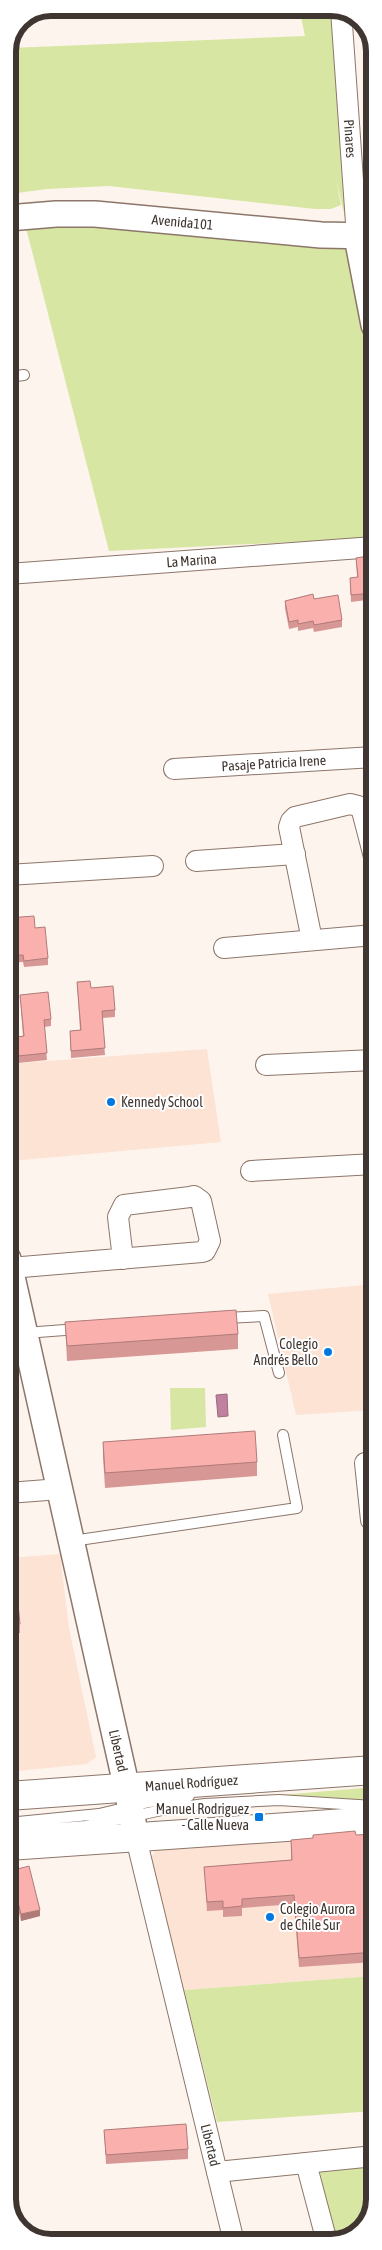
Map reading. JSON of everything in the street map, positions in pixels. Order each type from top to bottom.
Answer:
[{"type":"main road","name":"Manuel Rodríguez","points":[[17,1844],[131,1812],[366,1771]]},
{"type":"main road","name":"Manuel Rodríguez","points":[[17,1797],[131,1812],[366,1821]]},
{"type":"street","name":"Pinares","points":[[342,18],[365,228]]},
{"type":"street","name":"Avenida101","points":[[16,217],[56,214],[95,214],[365,236]]},
{"type":"street","name":"La Marina","points":[[16,573],[365,548]]},
{"type":"street","name":"Pasaje Patricia Irene","points":[[174,769],[365,758]]},
{"type":"street","points":[[312,940],[289,827],[293,819],[354,804],[362,811],[365,824]]},
{"type":"street","points":[[196,861],[295,854]]},
{"type":"street","points":[[16,874],[153,866]]},
{"type":"street","points":[[224,948],[365,936]]},
{"type":"street","points":[[266,1065],[365,1060]]},
{"type":"street","points":[[251,1171],[366,1164]]},
{"type":"street","points":[[17,1264],[123,1259],[205,1251],[210,1241],[202,1201],[194,1196],[124,1205],[118,1217],[123,1259]]},
{"type":"street","name":"Libertad","points":[[17,1299],[131,1812],[232,2233]]},
{"type":"street","points":[[364,1463],[366,1477]]},
{"type":"street","points":[[17,1492],[60,1489]]},
{"type":"street","points":[[217,2172],[366,2157]]},
{"type":"street","points":[[306,2163],[325,2233]]},
{"type":"lane","points":[[16,376],[24,375]]},
{"type":"lane","points":[[216,1319],[264,1316],[279,1373]]},
{"type":"lane","points":[[24,1333],[92,1328]]},
{"type":"lane","points":[[71,1541],[297,1508],[283,1435]]},
{"type":"lane","points":[[17,1831],[74,1828],[180,1797],[287,1790]]},
{"type":"lane","points":[[17,1822],[270,1800],[366,1806]]},
{"type":"shaded area","name":"Kennedy School","points":[[207,1049],[221,1142],[17,1161],[16,1063]]},
{"type":"shaded area","name":"Colegio Andrés Bello","points":[[366,1285],[366,1411],[296,1415],[268,1294]]},
{"type":"shaded area","points":[[227,1394],[228,1416],[218,1417],[216,1395]]},
{"type":"shaded area","points":[[60,1554],[69,1628],[96,1757],[87,1764],[17,1771],[17,1557]]},
{"type":"shaded area","name":"Colegio Aurora de Chile Sur","points":[[366,1832],[366,1977],[184,1990],[151,1857],[156,1850]]},
{"type":"green space","points":[[301,16],[332,16],[349,235],[336,179],[341,205],[331,209],[315,209],[109,186],[47,189],[17,193],[16,48],[305,36]]},
{"type":"green space","points":[[58,224],[306,247],[350,247],[365,318],[365,538],[109,551],[26,228]]},
{"type":"green space","points":[[170,1388],[205,1388],[206,1427],[171,1430]]},
{"type":"green space","points":[[366,1788],[366,1799],[281,1795]]},
{"type":"green space","points":[[366,1977],[366,2112],[217,2122],[184,1990]]},
{"type":"green space","points":[[366,2165],[366,2199],[363,2212],[354,2225],[342,2232],[334,2233],[321,2170]]},
{"type":"building","points":[[365,556],[365,594],[351,595],[350,578],[358,577],[356,558]]},
{"type":"building","points":[[313,594],[314,599],[338,595],[342,620],[314,625],[313,621],[298,624],[298,620],[289,622],[285,601]]},
{"type":"building","points":[[34,916],[35,928],[45,927],[48,958],[24,961],[23,955],[16,955],[16,917]]},
{"type":"building","points":[[90,981],[91,988],[113,986],[115,1010],[102,1011],[105,1048],[71,1051],[70,1031],[81,1030],[77,982]]},
{"type":"building","points":[[48,992],[51,1019],[44,1020],[47,1053],[18,1056],[17,1037],[24,1036],[20,995]]},
{"type":"building","points":[[236,1310],[238,1334],[67,1346],[65,1322]]},
{"type":"building","points":[[255,1431],[257,1462],[105,1473],[103,1442]]},
{"type":"building","points":[[17,1591],[20,1624],[17,1624]]},
{"type":"building","points":[[355,1831],[356,1835],[366,1834],[366,1953],[299,1958],[294,1895],[242,1899],[242,1906],[223,1908],[223,1901],[207,1902],[204,1867],[292,1860],[291,1840],[313,1838],[313,1835]]},
{"type":"building","points":[[29,1866],[40,1910],[21,1914],[17,1898],[17,1869]]},
{"type":"building","points":[[186,2124],[188,2149],[106,2155],[104,2130]]},
{"type":"place","name":"Kennedy School","points":[[111,1102]]},
{"type":"place","name":"Colegio Andrés Bello","points":[[328,1352]]},
{"type":"place","name":"Manuel Rodriguez - Calle Nueva","points":[[259,1817]]},
{"type":"place","name":"Colegio Aurora de Chile Sur","points":[[270,1917]]}]
